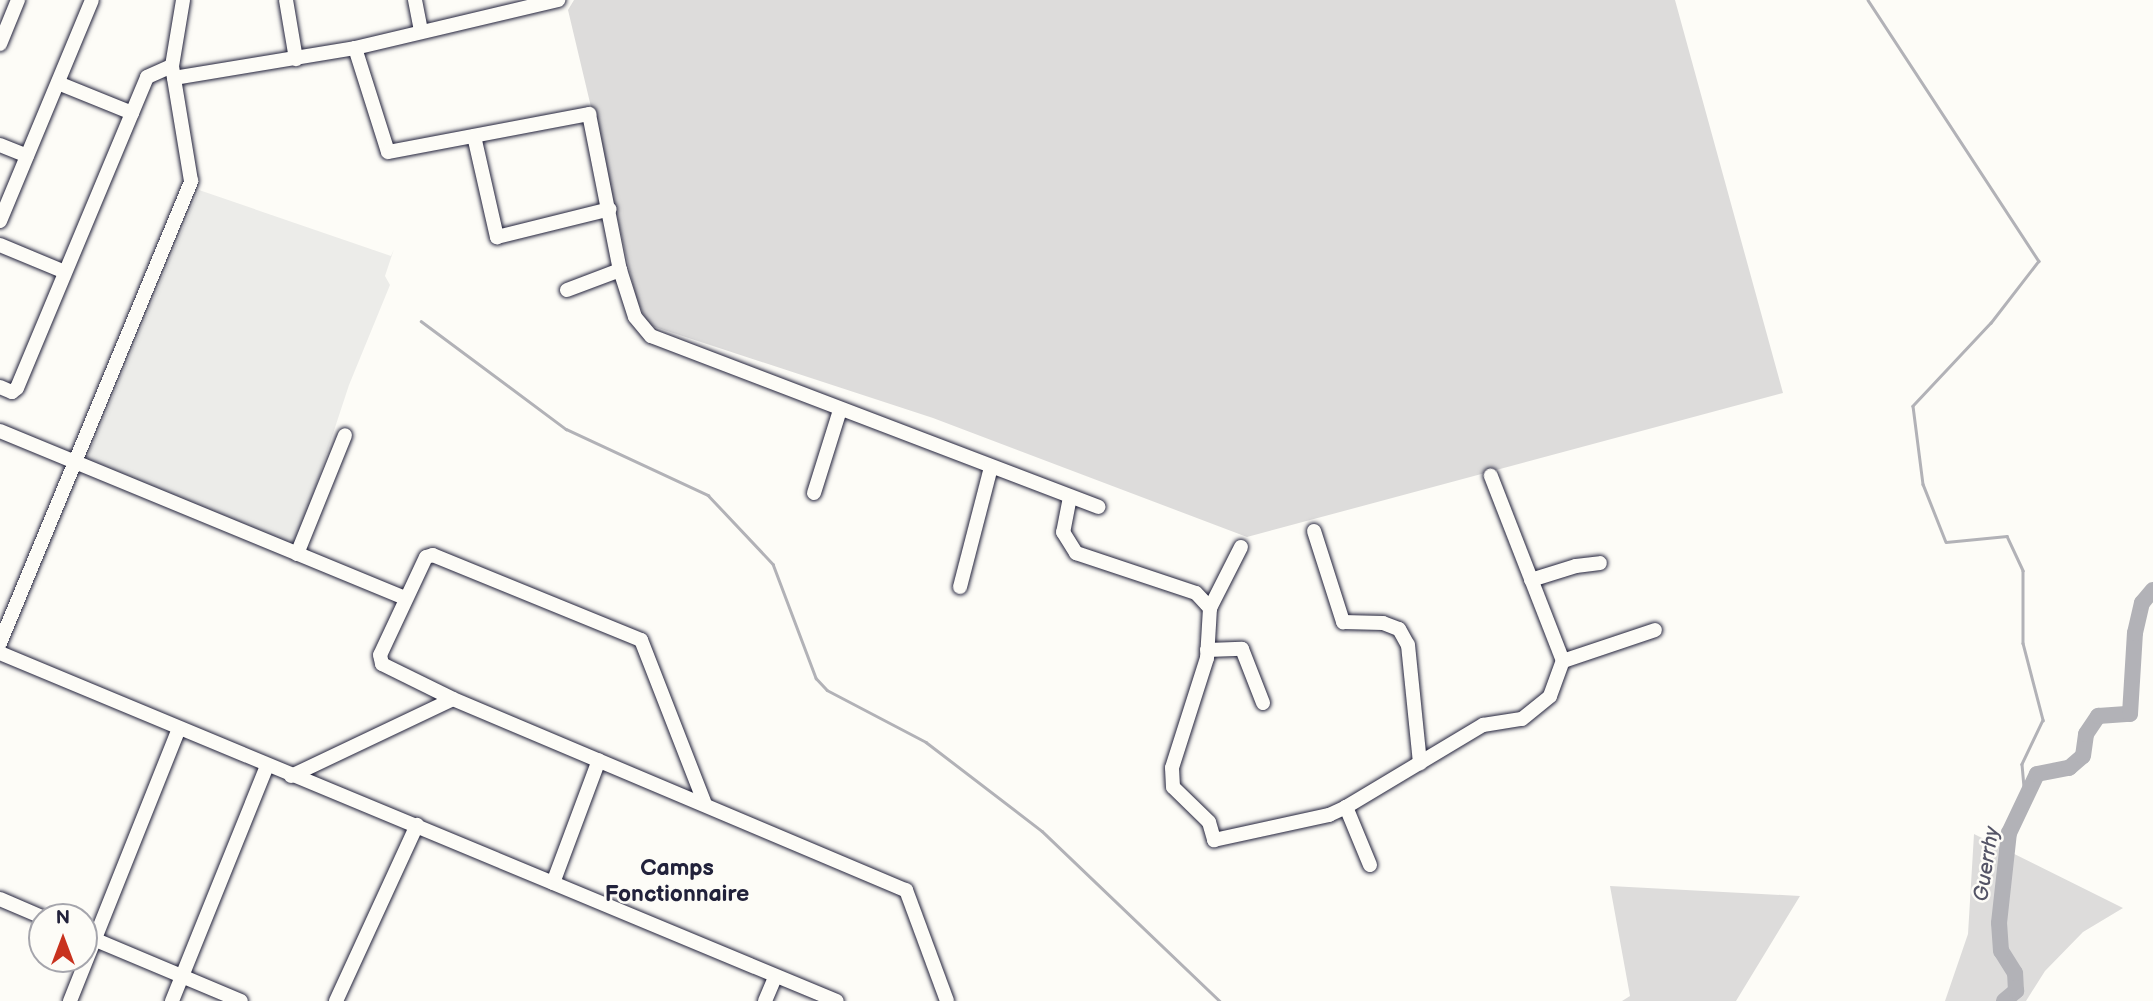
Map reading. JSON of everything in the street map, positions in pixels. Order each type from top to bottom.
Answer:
[{"type":"street","points":[[0,44],[18,0]]},
{"type":"street","points":[[0,221],[92,0]]},
{"type":"street","points":[[0,643],[191,181],[173,72],[183,0]]},
{"type":"street","points":[[286,0],[296,60]]},
{"type":"street","points":[[415,0],[421,31]]},
{"type":"street","points":[[0,387],[12,392],[18,388],[147,77],[296,60],[558,0]]},
{"type":"street","points":[[355,48],[388,152],[589,114],[620,270],[635,317],[651,336],[1098,507]]},
{"type":"street","points":[[58,82],[132,113]]},
{"type":"street","points":[[474,136],[497,237],[610,209]]},
{"type":"street","points":[[0,145],[27,156]]},
{"type":"street","points":[[0,245],[65,272]]},
{"type":"street","points":[[567,290],[620,270]]},
{"type":"street","points":[[814,493],[840,410]]},
{"type":"street","points":[[0,431],[405,598]]},
{"type":"street","points":[[297,554],[345,435]]},
{"type":"street","points":[[960,587],[991,467]]},
{"type":"street","points":[[1241,547],[1210,608],[1207,650],[1172,768],[1173,787],[1209,822],[1214,840],[1329,815],[1483,725],[1522,719],[1550,696],[1563,661],[1491,477]]},
{"type":"street","points":[[1070,497],[1063,532],[1076,553],[1196,593],[1210,608]]},
{"type":"street","points":[[1314,531],[1343,622],[1383,623],[1399,629],[1408,645],[1420,763]]},
{"type":"street","points":[[705,804],[641,640],[433,555],[426,557],[405,598],[380,660],[453,699],[906,890],[947,1001]]},
{"type":"street","points":[[1531,580],[1576,566],[1600,563]]},
{"type":"street","points":[[1563,661],[1655,630]]},
{"type":"street","points":[[1207,650],[1242,649],[1263,703]]},
{"type":"street","points":[[0,653],[290,776],[417,825],[775,978],[837,1001]]},
{"type":"street","points":[[290,776],[453,699]]},
{"type":"street","points":[[98,917],[179,729]]},
{"type":"street","points":[[553,883],[599,760]]},
{"type":"street","points":[[172,1001],[267,766]]},
{"type":"street","points":[[1346,807],[1370,865]]},
{"type":"street","points":[[336,1001],[417,825]]},
{"type":"street","points":[[0,899],[28,911]]},
{"type":"street","points":[[98,942],[241,1001]]},
{"type":"street","points":[[70,1001],[78,973]]},
{"type":"street","points":[[765,1001],[775,978]]},
{"type":"shaded area","points":[[574,0],[1675,0],[1783,393],[1247,537],[933,418],[649,325],[637,301],[568,10]]},
{"type":"shaded area","points":[[199,190],[391,256],[394,249],[385,276],[390,285],[349,385],[295,549],[88,465],[88,456]]},
{"type":"shaded area","points":[[1974,834],[2123,908],[2083,932],[2045,971],[2026,1001],[1945,1001],[1968,934]]},
{"type":"shaded area","points":[[1610,886],[1800,896],[1736,1001],[1622,1001],[1630,996]]},
{"type":"waterway","points":[[1868,0],[2039,261],[1991,323],[1913,406],[1923,484],[1946,542],[2007,536],[2023,571],[2023,643],[2043,720],[2022,764],[2025,796]]},
{"type":"waterway","points":[[421,321],[566,429],[708,495],[773,564],[816,678],[827,690],[926,742],[1042,831],[1220,1001]]},
{"type":"waterway","name":"Guerrhy","points":[[2004,1001],[2016,991],[2015,973],[2001,951],[1999,923],[2009,833],[2037,774],[2069,768],[2083,756],[2086,734],[2098,716],[2130,714],[2135,633],[2142,603],[2153,590]]},
{"type":"district","name":"Camps Fonctionnaire","points":[[677,881]]}]
